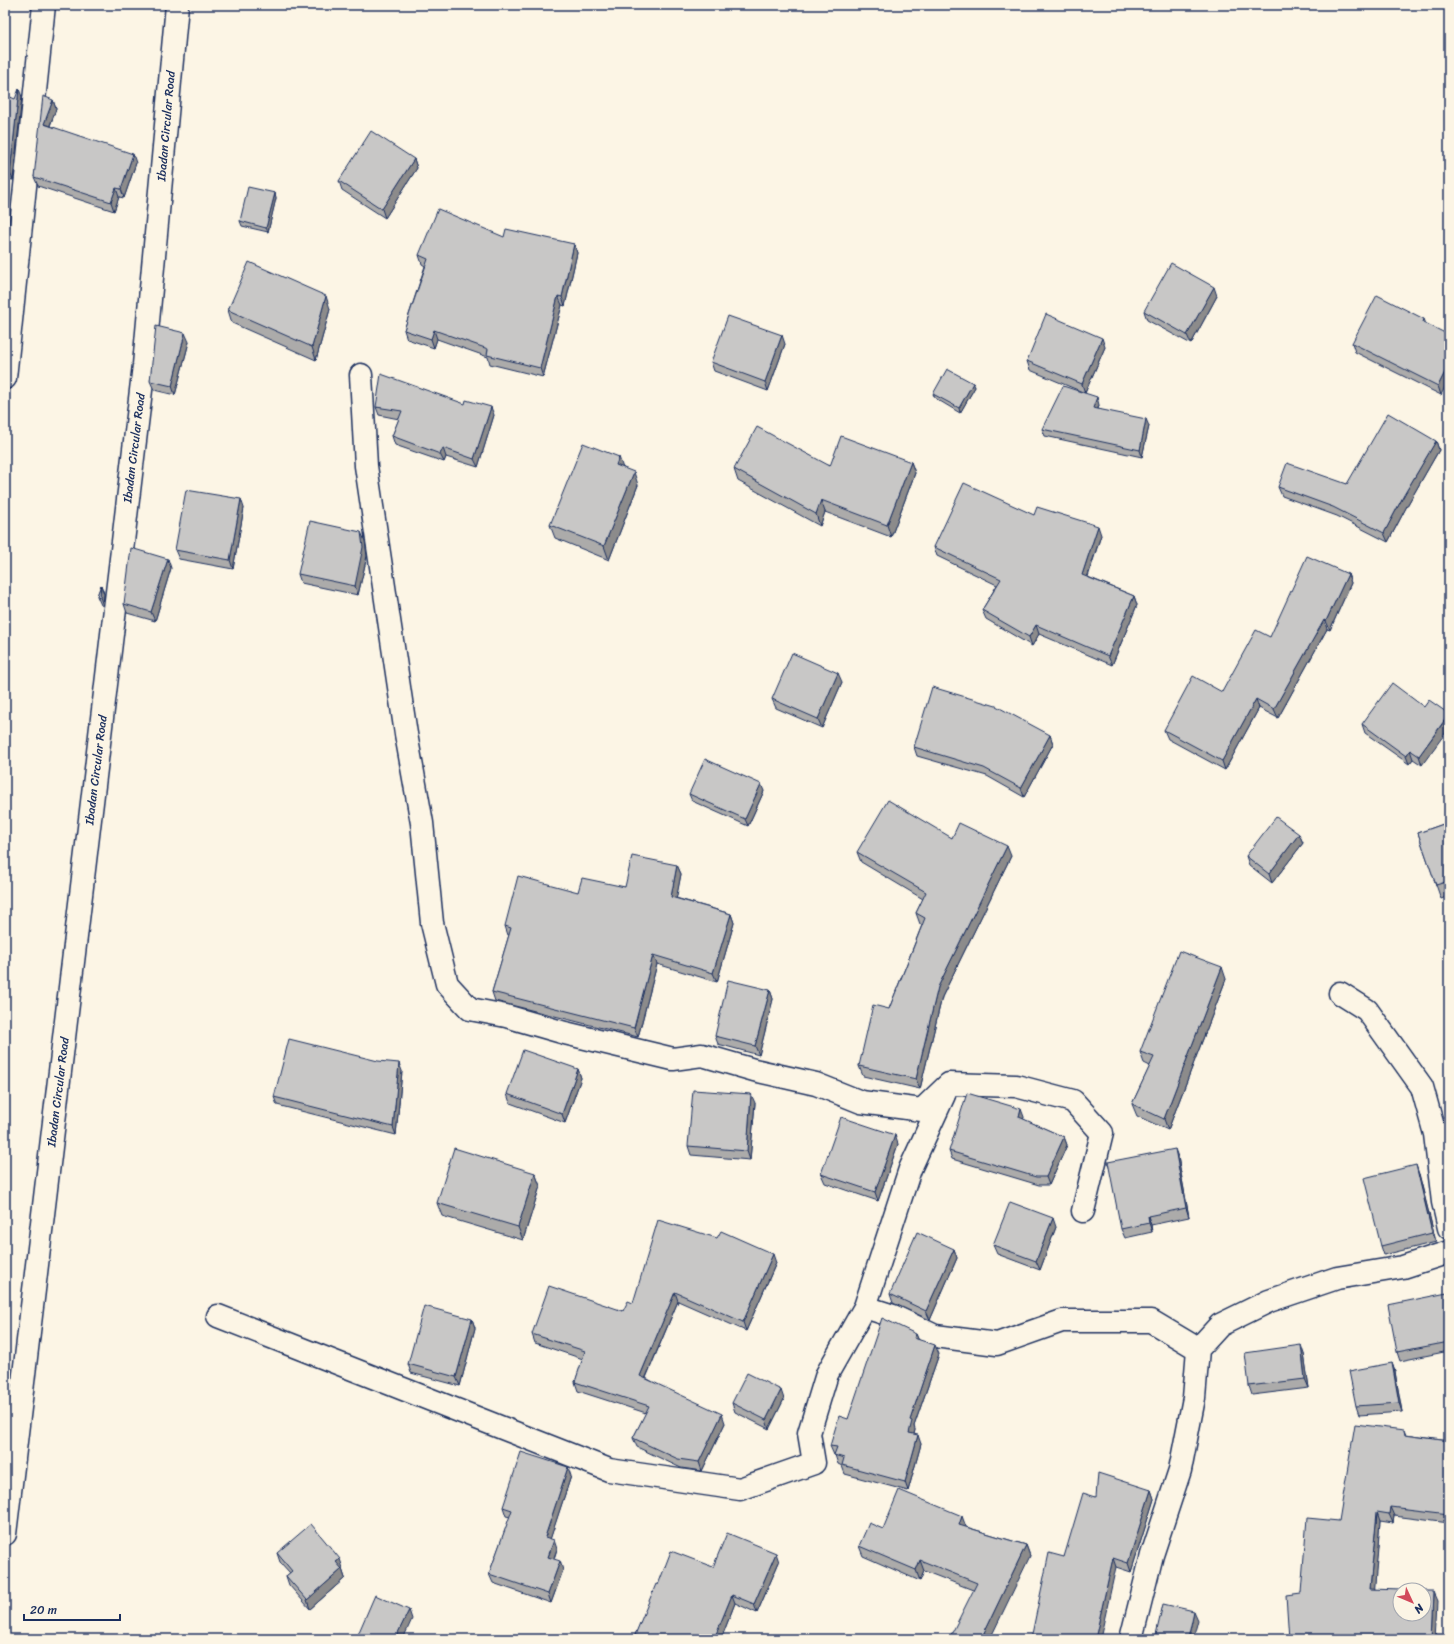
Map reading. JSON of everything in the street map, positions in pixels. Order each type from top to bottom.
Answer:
[{"type":"main road","points":[[5,378],[44,5]]},
{"type":"main road","name":"Ibadan Circular Road","points":[[5,1534],[144,365],[177,5]]},
{"type":"main road","points":[[361,375],[367,474],[406,734],[422,823],[432,923],[447,984],[470,1009],[506,1016],[565,1033],[673,1059],[702,1055],[754,1070],[816,1084],[861,1102],[922,1110],[949,1084],[1016,1086],[1073,1101],[1102,1133],[1083,1211]]},
{"type":"main road","points":[[1340,993],[1367,1010],[1422,1087],[1435,1134],[1443,1202],[1449,1228]]},
{"type":"main road","points":[[218,1316],[608,1470],[740,1489],[814,1463],[809,1433],[827,1374],[865,1307],[910,1170],[949,1084]]},
{"type":"main road","points":[[1131,1639],[1152,1555],[1180,1470],[1194,1398],[1198,1349],[1220,1325],[1269,1301],[1337,1278],[1403,1267],[1449,1252]]},
{"type":"main road","points":[[865,1307],[893,1316],[935,1336],[997,1344],[1062,1321],[1151,1321],[1198,1349]]},
{"type":"building","points":[[19,89],[10,173],[5,171],[5,104],[8,96],[15,99]]},
{"type":"building","points":[[43,96],[53,100],[44,124],[133,154],[121,189],[116,188],[111,202],[34,177]]},
{"type":"building","points":[[371,131],[414,159],[382,209],[339,181]]},
{"type":"building","points":[[248,187],[275,193],[266,228],[240,221]]},
{"type":"building","points":[[438,209],[504,237],[506,229],[574,244],[562,297],[558,296],[540,368],[487,355],[488,349],[434,330],[431,339],[404,330],[428,259],[419,255]]},
{"type":"building","points":[[249,262],[326,296],[312,347],[228,310]]},
{"type":"building","points":[[1171,263],[1214,287],[1187,335],[1144,311]]},
{"type":"building","points":[[1377,295],[1424,319],[1423,322],[1449,335],[1449,364],[1438,386],[1352,343]]},
{"type":"building","points":[[1046,314],[1102,338],[1082,384],[1027,361]]},
{"type":"building","points":[[728,316],[782,335],[765,382],[711,362]]},
{"type":"building","points":[[156,326],[185,333],[172,386],[150,381]]},
{"type":"building","points":[[947,369],[973,383],[959,408],[933,394]]},
{"type":"building","points":[[381,374],[465,404],[466,400],[491,407],[474,459],[443,448],[440,454],[392,436],[402,411],[376,407]]},
{"type":"building","points":[[1063,386],[1097,397],[1093,408],[1146,419],[1140,450],[1042,429]]},
{"type":"building","points":[[1388,413],[1436,441],[1404,495],[1384,533],[1333,507],[1278,487],[1287,463],[1347,484]]},
{"type":"building","points":[[757,427],[830,466],[841,436],[911,462],[887,525],[821,500],[816,514],[734,469]]},
{"type":"building","points":[[583,443],[619,457],[616,465],[634,472],[604,546],[550,525]]},
{"type":"building","points":[[964,483],[1034,515],[1037,507],[1098,526],[1082,575],[1134,596],[1108,656],[1036,625],[1029,637],[982,610],[1001,579],[934,547]]},
{"type":"building","points":[[186,490],[241,499],[230,560],[175,550]]},
{"type":"building","points":[[310,521],[361,532],[363,547],[355,586],[298,574]]},
{"type":"building","points":[[131,548],[168,559],[151,612],[124,604]]},
{"type":"building","points":[[1307,556],[1348,574],[1326,621],[1324,620],[1274,709],[1256,699],[1222,761],[1164,730],[1193,676],[1222,692],[1256,630],[1270,637]]},
{"type":"building","points":[[101,585],[100,597],[97,596]]},
{"type":"building","points":[[792,653],[838,673],[818,719],[772,699]]},
{"type":"building","points":[[1392,683],[1424,707],[1429,700],[1449,714],[1419,756],[1410,750],[1406,756],[1362,724]]},
{"type":"building","points":[[932,687],[996,706],[1050,735],[1021,788],[984,768],[914,747]]},
{"type":"building","points":[[705,759],[761,784],[745,819],[689,794]]},
{"type":"building","points":[[888,800],[952,838],[959,823],[1007,846],[938,987],[916,1079],[859,1066],[873,1005],[889,1009],[925,918],[916,913],[926,892],[857,852]]},
{"type":"building","points":[[1276,817],[1299,834],[1269,874],[1246,856]]},
{"type":"building","points":[[1449,822],[1449,881],[1436,885],[1418,833]]},
{"type":"building","points":[[632,856],[677,865],[671,897],[731,914],[713,973],[653,955],[634,1028],[492,992],[511,928],[505,926],[518,876],[578,892],[582,878],[625,887]]},
{"type":"building","points":[[1179,951],[1222,967],[1164,1119],[1132,1104],[1154,1057],[1140,1052]]},
{"type":"building","points":[[728,980],[770,990],[755,1046],[715,1036]]},
{"type":"building","points":[[289,1039],[378,1061],[399,1063],[393,1127],[274,1097]]},
{"type":"building","points":[[523,1050],[578,1069],[562,1114],[507,1094]]},
{"type":"building","points":[[693,1090],[751,1094],[747,1151],[688,1146]]},
{"type":"building","points":[[967,1093],[1021,1109],[1019,1117],[1064,1137],[1046,1177],[1036,1177],[949,1151]]},
{"type":"building","points":[[841,1117],[895,1135],[875,1192],[821,1174]]},
{"type":"building","points":[[454,1148],[535,1173],[518,1227],[437,1203]]},
{"type":"building","points":[[1175,1149],[1186,1208],[1148,1216],[1149,1223],[1121,1229],[1108,1162]]},
{"type":"building","points":[[1416,1165],[1432,1233],[1381,1246],[1364,1178]]},
{"type":"building","points":[[1010,1202],[1053,1218],[1036,1261],[993,1245]]},
{"type":"building","points":[[658,1220],[717,1238],[721,1231],[773,1254],[743,1322],[675,1292],[640,1376],[722,1414],[699,1462],[678,1459],[633,1438],[649,1406],[575,1382],[585,1351],[532,1334],[549,1286],[623,1311],[628,1301],[633,1303]]},
{"type":"building","points":[[917,1232],[954,1249],[926,1311],[890,1294]]},
{"type":"building","points":[[1447,1293],[1449,1304],[1449,1342],[1397,1352],[1388,1305]]},
{"type":"building","points":[[424,1306],[472,1319],[456,1377],[408,1364]]},
{"type":"building","points":[[882,1318],[916,1334],[914,1338],[935,1345],[910,1420],[912,1421],[909,1433],[918,1435],[905,1482],[842,1465],[844,1458],[834,1455],[837,1447],[830,1446],[839,1416],[848,1419]]},
{"type":"building","points":[[1301,1345],[1305,1379],[1249,1386],[1245,1353]]},
{"type":"building","points":[[1392,1363],[1399,1403],[1356,1406],[1349,1371]]},
{"type":"building","points":[[747,1373],[781,1390],[766,1420],[732,1403]]},
{"type":"building","points":[[1355,1424],[1404,1430],[1405,1435],[1449,1441],[1449,1514],[1390,1507],[1389,1514],[1377,1512],[1370,1589],[1392,1590],[1392,1622],[1432,1622],[1432,1592],[1434,1592],[1432,1639],[1289,1639],[1286,1595],[1301,1593],[1307,1518],[1339,1521]]},
{"type":"building","points":[[521,1452],[568,1467],[545,1537],[554,1540],[548,1557],[560,1561],[548,1594],[489,1574],[512,1510],[503,1507]]},
{"type":"building","points":[[1098,1473],[1151,1490],[1128,1563],[1113,1558],[1095,1639],[1031,1639],[1049,1553],[1064,1557],[1083,1493],[1096,1497]]},
{"type":"building","points":[[899,1490],[962,1516],[959,1525],[1026,1545],[981,1639],[949,1639],[977,1583],[920,1560],[916,1570],[859,1546],[869,1523],[883,1529]]},
{"type":"building","points":[[311,1524],[340,1559],[336,1562],[342,1569],[307,1600],[286,1576],[292,1571],[277,1553]]},
{"type":"building","points":[[727,1533],[776,1553],[754,1604],[732,1595],[714,1639],[646,1639],[635,1635],[656,1584],[658,1585],[671,1551],[713,1567]]},
{"type":"building","points":[[375,1595],[409,1610],[395,1639],[356,1639]]},
{"type":"building","points":[[1163,1604],[1194,1611],[1188,1639],[1155,1639]]}]
